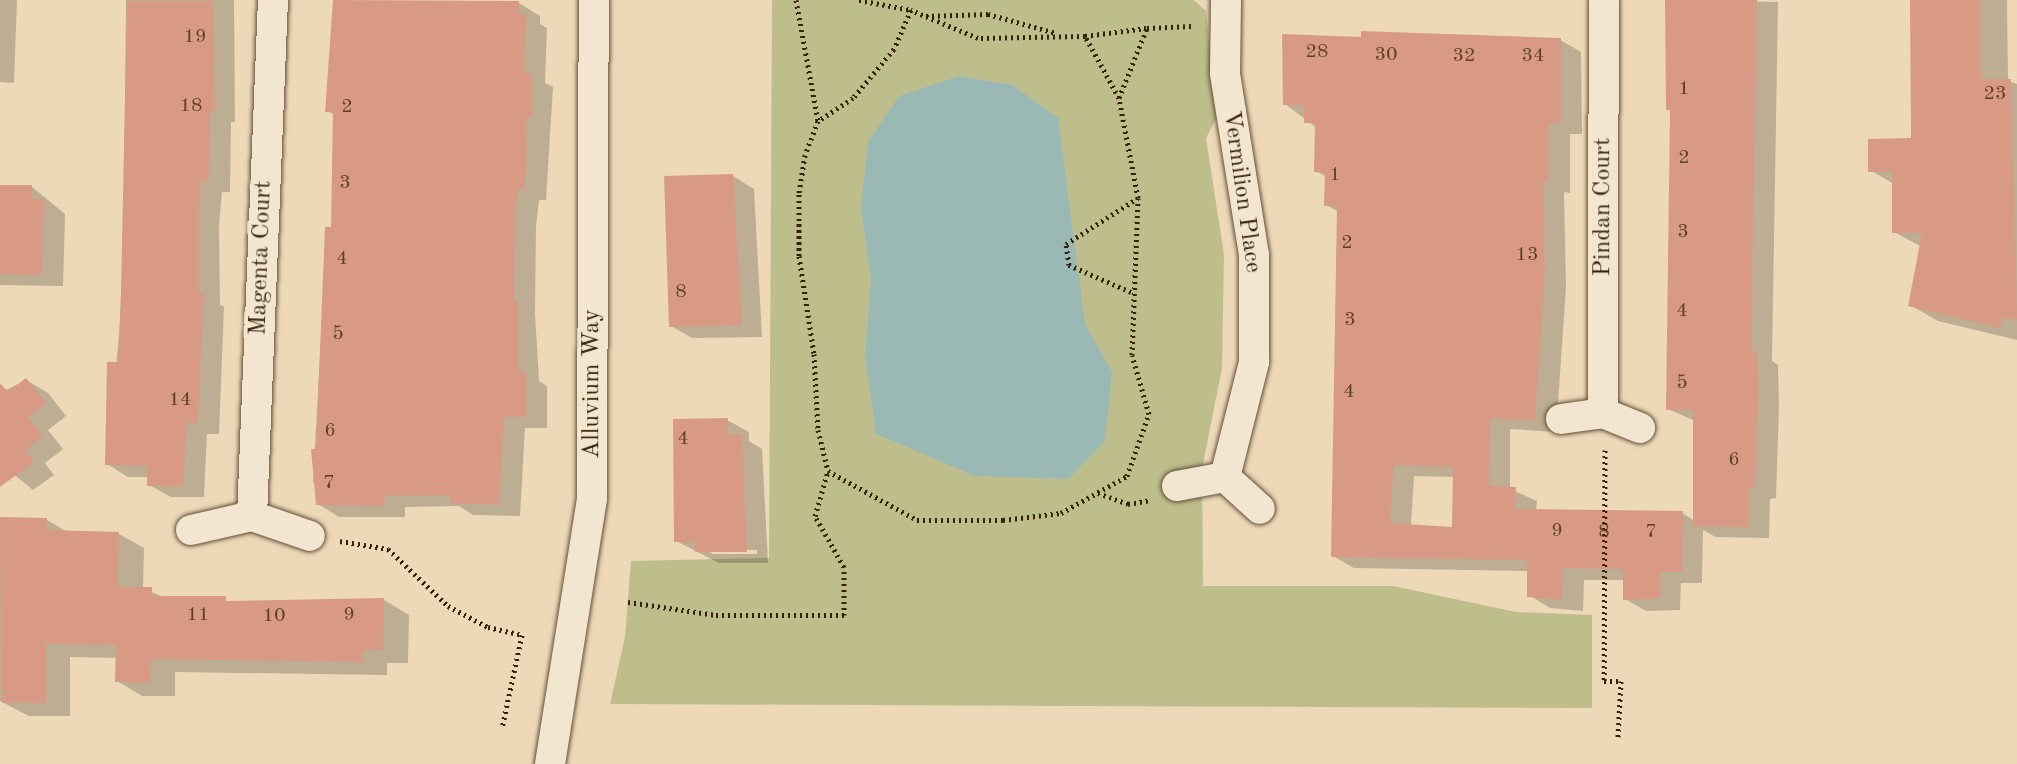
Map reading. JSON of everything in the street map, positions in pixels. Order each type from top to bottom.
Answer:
[{"type":"street","name":"Magenta Court","points":[[252,516],[273,0]]},
{"type":"street","name":"Alluvium Way","points":[[550,764],[592,499],[594,0]]},
{"type":"street","name":"Pindan Court","points":[[1603,413],[1604,0]]},
{"type":"street","name":"Vermilion Place","points":[[1225,477],[1254,362],[1254,255],[1225,73],[1226,13]]},
{"type":"street","points":[[1561,419],[1603,413],[1640,428]]},
{"type":"street","points":[[1177,486],[1225,477],[1260,509]]},
{"type":"street","points":[[191,530],[252,516],[310,536]]},
{"type":"path","points":[[628,602],[716,615],[844,615],[844,567],[815,516],[828,471],[818,430],[814,354],[799,256],[799,194],[805,155],[818,121],[796,0]]},
{"type":"path","points":[[859,0],[911,10],[978,38],[1057,33]]},
{"type":"path","points":[[818,121],[853,98],[894,49],[911,10]]},
{"type":"path","points":[[925,16],[988,14],[1057,33],[1085,36],[1226,13]]},
{"type":"path","points":[[1119,98],[1147,28]]},
{"type":"path","points":[[828,471],[917,520],[1003,520],[1061,513],[1127,476],[1149,414],[1132,355],[1131,292],[1138,198],[1119,98],[1085,36]]},
{"type":"path","points":[[1131,292],[1069,265],[1066,244],[1138,198]]},
{"type":"path","points":[[1603,413],[1604,681],[1621,681],[1618,737]]},
{"type":"path","points":[[1097,493],[1128,504],[1160,498],[1177,486]]},
{"type":"path","points":[[310,536],[388,549],[448,606],[488,627],[522,635],[502,728]]},
{"type":"green space","points":[[772,0],[1194,0],[1206,11],[1217,117],[1206,138],[1224,255],[1222,368],[1202,469],[1203,586],[1393,586],[1516,612],[1592,615],[1592,708],[610,704],[625,637],[631,561],[769,558]]},
{"type":"water","points":[[959,76],[1012,85],[1058,118],[1085,324],[1112,372],[1105,441],[1068,479],[975,476],[876,434],[865,356],[871,279],[861,209],[868,142],[899,96]]},
{"type":"building","points":[[333,0],[519,1],[519,14],[526,14],[524,73],[532,73],[532,117],[527,117],[525,189],[518,189],[515,213],[514,302],[518,301],[518,371],[526,371],[526,417],[504,417],[499,505],[450,503],[450,495],[385,496],[384,506],[316,505],[311,449],[316,449],[325,227],[331,227],[333,112],[325,112]]},
{"type":"building","points":[[1665,0],[1757,0],[1751,351],[1757,351],[1758,393],[1755,487],[1749,488],[1749,527],[1693,526],[1693,410],[1666,410],[1670,110],[1666,110]]},
{"type":"building","points":[[1910,0],[1980,0],[1981,79],[2011,79],[2017,319],[2004,318],[2000,328],[1908,306],[1922,233],[1892,233],[1892,172],[1868,172],[1868,139],[1911,138]]},
{"type":"building","points":[[127,1],[213,1],[215,111],[210,111],[209,181],[201,181],[199,212],[199,293],[204,293],[198,423],[187,423],[183,486],[147,486],[147,466],[105,465],[107,362],[118,362]]},
{"type":"building","points":[[1361,31],[1561,38],[1561,123],[1549,123],[1549,181],[1543,181],[1545,273],[1535,421],[1490,418],[1489,486],[1516,487],[1515,509],[1683,511],[1682,572],[1660,572],[1660,598],[1623,600],[1623,569],[1563,568],[1562,600],[1527,597],[1527,560],[1331,557],[1337,206],[1324,206],[1325,173],[1314,172],[1315,123],[1304,123],[1304,105],[1283,105],[1282,34],[1361,37]],"holes":[[[1394,465],[1453,467],[1452,527],[1390,523]]]},
{"type":"building","points":[[733,174],[742,325],[669,327],[664,176]]},
{"type":"building","points":[[0,185],[32,185],[32,199],[44,199],[42,275],[0,274]]},
{"type":"building","points":[[26,378],[46,403],[28,417],[43,436],[25,450],[34,462],[0,487],[0,383],[8,392]]},
{"type":"building","points":[[728,418],[728,435],[742,434],[747,552],[695,552],[696,542],[674,542],[673,419]]},
{"type":"building","points":[[0,517],[47,518],[47,530],[119,532],[118,587],[152,587],[152,596],[226,596],[226,601],[384,598],[383,650],[363,650],[363,662],[151,659],[150,683],[115,682],[116,645],[46,644],[46,703],[2,703]]}]
